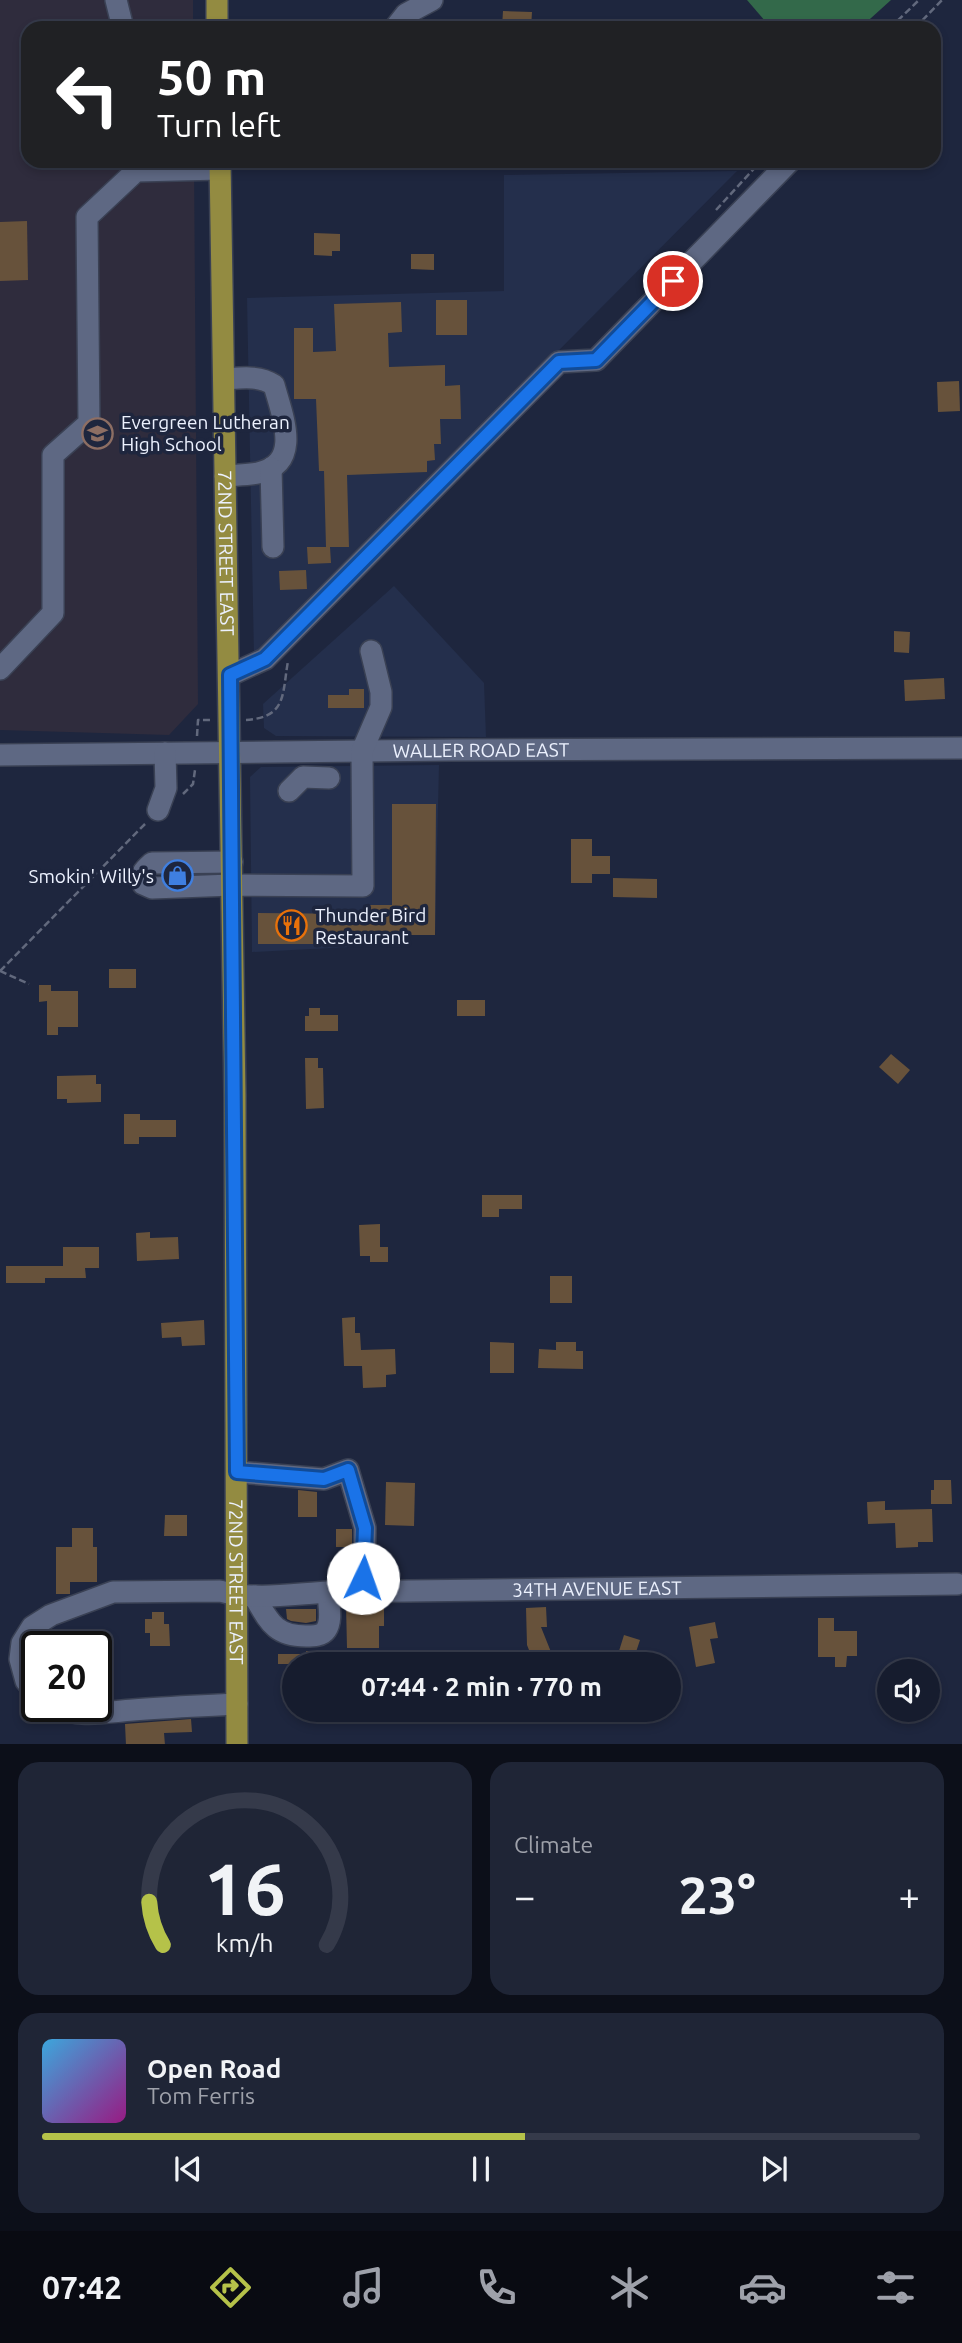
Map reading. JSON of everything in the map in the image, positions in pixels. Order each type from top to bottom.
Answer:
[{"type":"main road","points":[[217,0],[218,21]]},
{"type":"main road","name":"72ND STREET EAST","points":[[220,168],[230,675],[237,1472],[246,1596],[237,1704],[237,1744]]},
{"type":"street","points":[[116,0],[121,21]]},
{"type":"street","points":[[400,21],[406,14],[432,0]]},
{"type":"street","points":[[0,669],[53,613],[52,454],[89,423],[87,217],[134,168]]},
{"type":"street","points":[[230,675],[265,659],[559,362],[596,360],[783,168]]},
{"type":"street","points":[[224,379],[254,378],[274,385],[286,429],[286,454],[281,462],[260,473],[225,476]]},
{"type":"street","points":[[271,468],[273,547]]},
{"type":"street","points":[[232,862],[152,863],[144,869],[141,877],[143,884],[152,888],[232,885],[363,886],[362,751],[381,707],[382,692],[371,652]]},
{"type":"street","name":"WALLER ROAD EAST","points":[[0,755],[962,748]]},
{"type":"street","points":[[158,810],[166,788],[165,753]]},
{"type":"street","points":[[289,791],[303,777],[329,779]]},
{"type":"street","points":[[237,1472],[324,1479],[348,1470],[365,1528],[363,1592]]},
{"type":"street","name":"34TH AVENUE EAST","points":[[30,1631],[51,1615],[113,1592],[220,1591],[246,1596],[328,1592],[957,1584]]},
{"type":"street","points":[[246,1596],[281,1632],[313,1636],[322,1634],[328,1628],[328,1592]]},
{"type":"street","points":[[112,1712],[237,1704]]},
{"type":"path","points":[[897,21],[919,0]]},
{"type":"path","points":[[922,21],[942,0]]},
{"type":"path","points":[[198,733],[198,720],[208,720]]},
{"type":"path","points":[[29,984],[0,971],[158,810]]},
{"type":"shaded area","name":"Evergreen Lutheran High School","points":[[0,0],[193,0],[193,21],[21,21],[21,168],[194,168],[198,704],[169,735],[0,730]]},
{"type":"shaded area","points":[[737,171],[254,657],[247,298],[504,291],[504,175]]},
{"type":"shaded area","points":[[394,586],[484,683],[486,737],[276,736],[264,728],[263,704]]},
{"type":"shaded area","points":[[439,765],[435,935],[407,935],[406,944],[252,952],[250,777],[261,767]]},
{"type":"green space","points":[[747,0],[891,0],[868,21],[765,21]]},
{"type":"building","points":[[503,11],[532,12],[531,21],[502,21]]},
{"type":"building","points":[[27,221],[28,280],[0,281],[0,222]]},
{"type":"building","points":[[314,233],[340,234],[340,251],[332,251],[332,256],[314,255]]},
{"type":"building","points":[[411,254],[434,254],[434,270],[411,269]]},
{"type":"building","points":[[436,300],[467,300],[467,335],[436,335]]},
{"type":"building","points":[[401,302],[402,332],[388,333],[389,367],[445,365],[445,386],[460,385],[461,419],[440,419],[441,444],[434,444],[435,460],[427,461],[427,472],[347,475],[349,547],[330,547],[331,563],[308,564],[307,547],[326,547],[324,471],[319,471],[316,399],[294,399],[294,328],[313,328],[313,352],[336,351],[334,304]]},
{"type":"building","points":[[959,381],[960,411],[938,412],[937,382]]},
{"type":"building","points":[[306,570],[307,589],[280,590],[279,571]]},
{"type":"building","points":[[894,631],[910,632],[909,653],[894,652]]},
{"type":"building","points":[[944,678],[945,699],[905,701],[904,680]]},
{"type":"building","points":[[349,689],[364,689],[364,708],[328,708],[328,695],[349,695]]},
{"type":"building","points":[[392,804],[436,804],[435,935],[406,935],[406,944],[258,944],[258,913],[368,914],[368,905],[392,905]]},
{"type":"building","points":[[571,839],[592,839],[592,856],[610,856],[610,874],[592,874],[592,883],[571,883]]},
{"type":"building","points":[[613,878],[657,879],[657,898],[613,897]]},
{"type":"building","points":[[109,969],[136,969],[136,988],[109,988]]},
{"type":"building","points":[[39,985],[51,985],[51,991],[78,991],[78,1027],[58,1027],[58,1035],[47,1035],[47,1001],[39,1002]]},
{"type":"building","points":[[457,1000],[485,1000],[485,1016],[457,1016]]},
{"type":"building","points":[[309,1008],[320,1008],[320,1015],[338,1015],[338,1031],[305,1031],[305,1016],[309,1016]]},
{"type":"building","points":[[891,1054],[910,1070],[898,1084],[879,1067]]},
{"type":"building","points":[[305,1058],[318,1058],[318,1068],[323,1068],[324,1108],[306,1109]]},
{"type":"building","points":[[96,1075],[96,1084],[101,1084],[101,1102],[67,1103],[67,1099],[57,1099],[57,1076]]},
{"type":"building","points":[[124,1114],[140,1114],[140,1120],[176,1120],[176,1137],[139,1137],[139,1144],[124,1144]]},
{"type":"building","points":[[482,1195],[522,1195],[522,1209],[499,1209],[499,1217],[482,1217]]},
{"type":"building","points":[[380,1224],[380,1247],[388,1247],[388,1262],[370,1262],[370,1256],[360,1256],[359,1225]]},
{"type":"building","points":[[150,1232],[150,1238],[178,1237],[179,1259],[137,1261],[136,1233]]},
{"type":"building","points":[[63,1247],[99,1247],[99,1268],[85,1268],[86,1278],[45,1278],[45,1283],[6,1283],[6,1266],[63,1266]]},
{"type":"building","points":[[550,1276],[572,1276],[572,1303],[550,1303]]},
{"type":"building","points":[[355,1317],[355,1333],[360,1333],[361,1350],[395,1349],[396,1374],[386,1375],[386,1387],[363,1388],[362,1366],[344,1366],[342,1318]]},
{"type":"building","points":[[204,1320],[205,1345],[182,1346],[181,1337],[162,1338],[161,1323]]},
{"type":"building","points":[[490,1342],[514,1343],[514,1373],[490,1373]]},
{"type":"building","points":[[556,1342],[576,1342],[576,1351],[583,1351],[583,1369],[538,1368],[539,1349],[556,1350]]},
{"type":"building","points":[[934,1480],[951,1480],[952,1504],[931,1504]]},
{"type":"building","points":[[386,1482],[415,1483],[414,1526],[385,1525]]},
{"type":"building","points":[[298,1490],[317,1492],[317,1517],[298,1517]]},
{"type":"building","points":[[885,1501],[885,1510],[932,1509],[933,1542],[918,1542],[918,1547],[896,1548],[895,1523],[868,1524],[867,1502]]},
{"type":"building","points":[[165,1515],[187,1515],[187,1536],[164,1536]]},
{"type":"building","points":[[72,1528],[93,1528],[93,1547],[97,1547],[97,1582],[70,1582],[70,1594],[56,1594],[56,1547],[72,1547]]},
{"type":"building","points":[[336,1529],[352,1529],[352,1547],[336,1547]]},
{"type":"building","points":[[384,1604],[384,1626],[379,1626],[379,1648],[347,1648],[346,1605]]},
{"type":"building","points":[[546,1607],[547,1627],[541,1627],[551,1652],[530,1652],[527,1645],[526,1608]]},
{"type":"building","points":[[286,1609],[316,1609],[316,1621],[291,1621],[287,1619]]},
{"type":"building","points":[[152,1612],[164,1612],[164,1624],[169,1624],[170,1646],[150,1646],[150,1633],[145,1633],[145,1619],[152,1619]]},
{"type":"building","points":[[818,1618],[834,1618],[834,1631],[857,1631],[857,1656],[847,1656],[846,1667],[835,1667],[835,1657],[818,1657]]},
{"type":"building","points":[[715,1622],[718,1638],[710,1639],[715,1663],[696,1667],[689,1627]]},
{"type":"building","points":[[624,1635],[640,1640],[636,1652],[619,1652]]},
{"type":"building","points":[[278,1654],[282,1654],[282,1664],[278,1664]]},
{"type":"building","points":[[191,1719],[192,1732],[164,1733],[165,1744],[126,1744],[125,1724]]},
{"type":"place","name":"Evergreen Lutheran High School","points":[[98,433]]},
{"type":"place","name":"Smokin' Willy's","points":[[177,876]]},
{"type":"place","name":"Thunder Bird Restaurant","points":[[292,926]]},
{"type":"route","points":[[363,1578],[365,1528],[348,1470],[324,1479],[237,1472],[230,675],[265,659],[559,362],[596,360],[673,281]]}]
